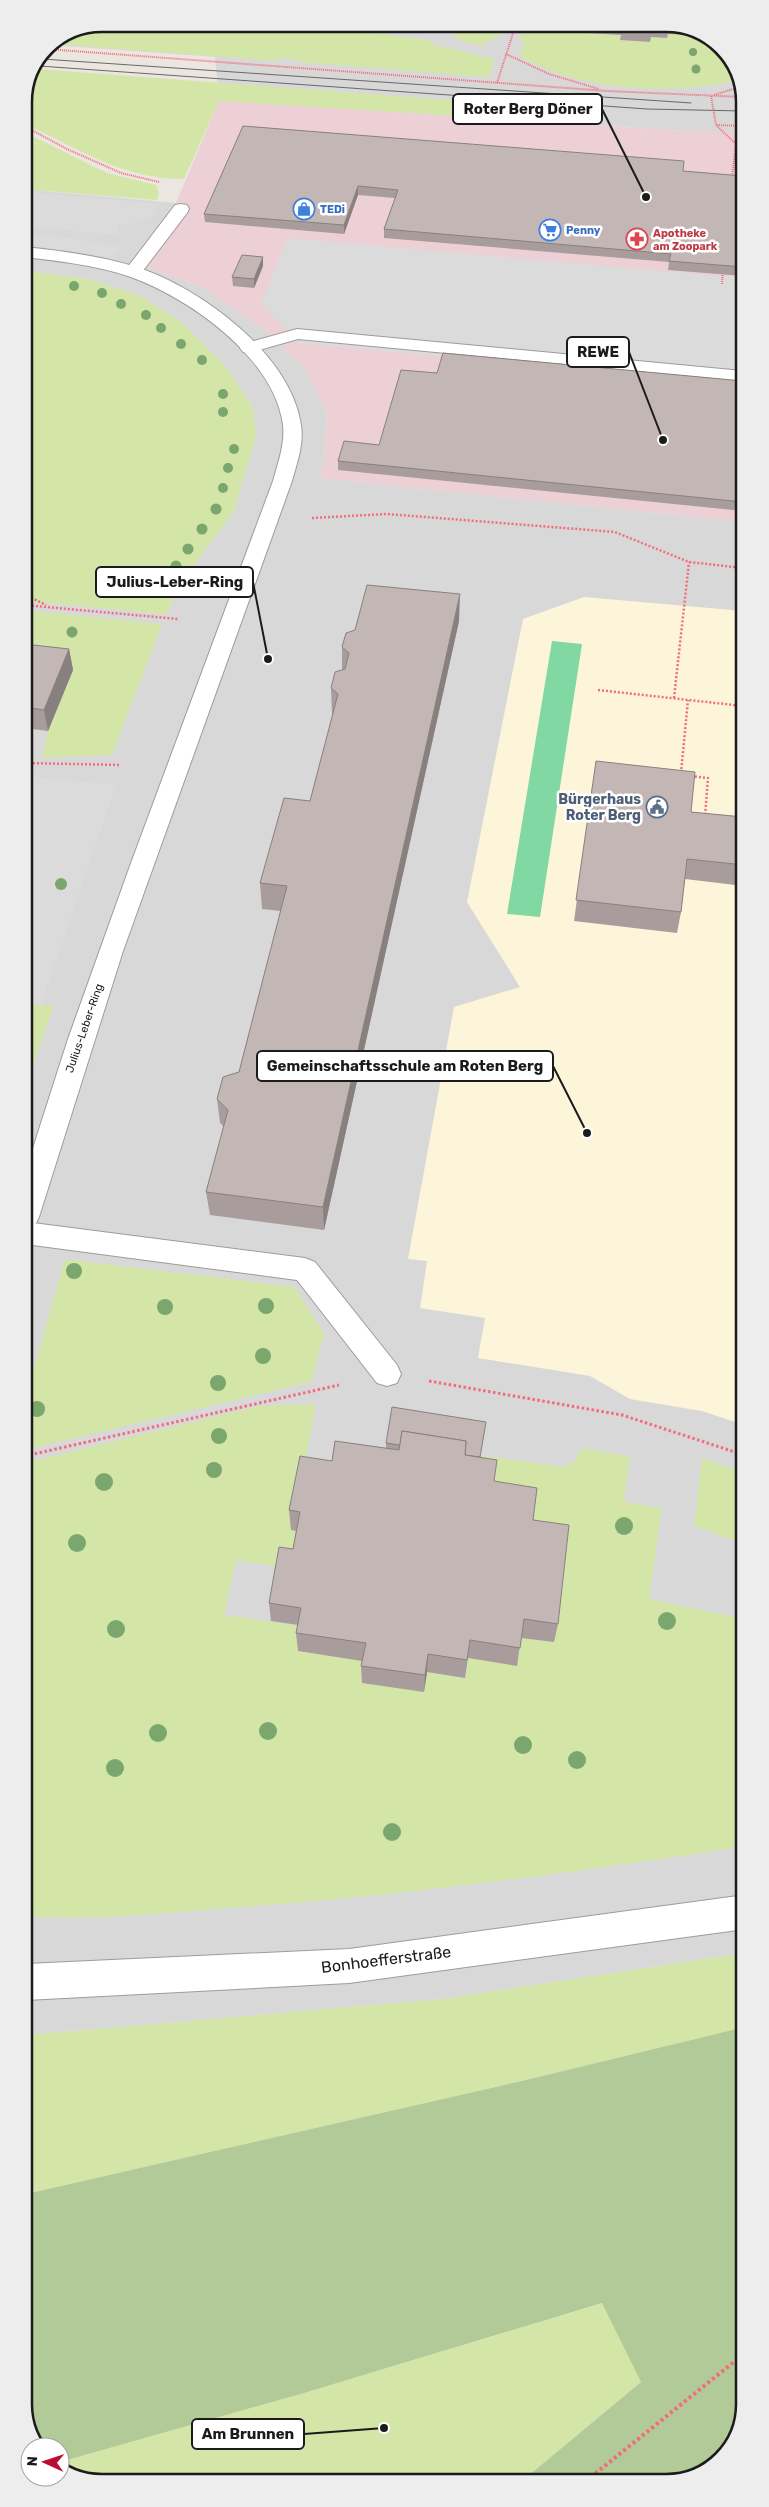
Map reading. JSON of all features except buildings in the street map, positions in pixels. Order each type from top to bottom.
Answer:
[{"type":"street","points":[[134,272],[181,209]]},
{"type":"street","name":"Julius-Leber-Ring","points":[[32,253],[134,272],[178,292],[222,322],[249,348],[268,371],[283,397],[292,425],[289,457],[271,513],[108,960],[53,1120],[32,1193]]},
{"type":"street","points":[[249,348],[297,334],[736,375]]},
{"type":"street","points":[[32,1233],[305,1270],[387,1374]]},
{"type":"street","name":"Bonhoefferstraße","points":[[32,1982],[349,1966],[736,1913]]},
{"type":"path","points":[[497,82],[513,33]]},
{"type":"path","points":[[57,50],[607,91],[736,97]]},
{"type":"path","points":[[506,54],[549,74],[607,91]]},
{"type":"path","points":[[711,96],[735,89]]},
{"type":"path","points":[[711,96],[716,125],[736,144],[732,181]]},
{"type":"path","points":[[716,125],[736,126]]},
{"type":"path","points":[[32,130],[67,149],[120,173],[161,182]]},
{"type":"path","points":[[722,284],[724,265]]},
{"type":"path","points":[[304,516],[387,514],[615,532],[689,562],[736,567]]},
{"type":"path","points":[[674,698],[689,562]]},
{"type":"path","points":[[32,598],[49,607]]},
{"type":"path","points":[[32,606],[178,619]]},
{"type":"path","points":[[598,690],[736,705]]},
{"type":"path","points":[[688,700],[681,775],[708,778],[704,825]]},
{"type":"path","points":[[32,763],[121,765]]},
{"type":"path","points":[[595,2474],[736,2359]]},
{"type":"shaded area","points":[[103,32],[680,34],[693,38],[709,47],[725,64],[731,76],[736,94],[736,131],[685,131],[219,101],[215,57],[62,46],[76,38]]},
{"type":"shaded area","points":[[219,101],[685,131],[736,131],[736,521],[320,478],[324,459],[327,412],[306,369],[267,332],[204,288],[130,261],[176,203]]},
{"type":"shaded area","points":[[32,190],[176,203],[130,261],[204,288],[267,332],[306,369],[327,412],[324,459],[320,478],[736,521],[736,1954],[443,1999],[32,2034],[32,602],[166,614],[183,580],[234,511],[253,408],[229,370],[181,322],[139,295],[84,278],[32,272]]},
{"type":"shaded area","points":[[32,193],[159,204],[151,217],[120,225],[116,235],[32,227]]},
{"type":"shaded area","points":[[32,233],[123,248],[113,258],[32,245]]},
{"type":"shaded area","points":[[287,238],[736,277],[736,384],[299,343],[261,304]]},
{"type":"shaded area","points":[[584,597],[736,610],[736,1422],[702,1411],[630,1399],[590,1376],[478,1358],[485,1318],[420,1308],[427,1261],[408,1259],[454,1007],[520,987],[467,902],[523,619]]},
{"type":"shaded area","points":[[32,777],[116,785],[41,1005],[32,1004]]},
{"type":"green space","points":[[103,32],[368,32],[431,40],[436,46],[495,59],[489,77],[299,62],[300,60],[279,58],[278,61],[63,45],[76,38]]},
{"type":"green space","points":[[453,33],[504,33],[481,46],[458,39]]},
{"type":"green space","points":[[521,33],[621,35],[650,42],[651,37],[668,34],[682,35],[701,42],[716,53],[725,64],[733,82],[686,88],[657,89],[600,84],[545,69],[520,57],[524,41],[519,40]]},
{"type":"green space","points":[[41,69],[543,107],[542,121],[219,101],[184,179],[139,174],[101,160],[32,128],[34,89]]},
{"type":"green space","points":[[32,136],[107,173],[156,185],[159,194],[157,200],[32,190]]},
{"type":"green space","points":[[32,272],[84,278],[139,295],[181,322],[229,370],[253,408],[256,435],[234,511],[183,580],[166,614],[32,602]]},
{"type":"green space","points":[[32,611],[162,624],[112,755],[42,758],[48,731],[72,670],[32,666]]},
{"type":"green space","points":[[552,641],[582,644],[540,917],[507,914]]},
{"type":"green space","points":[[32,1004],[54,1005],[32,1068]]},
{"type":"green space","points":[[65,1259],[294,1287],[324,1333],[311,1382],[32,1448],[32,1374]]},
{"type":"green space","points":[[316,1404],[302,1477],[302,1532],[295,1569],[236,1560],[224,1615],[303,1626],[423,1692],[427,1672],[465,1678],[468,1658],[521,1638],[554,1642],[463,1476],[480,1455],[564,1467],[576,1460],[581,1448],[630,1456],[624,1502],[662,1508],[649,1599],[736,1617],[736,1847],[552,1874],[359,1897],[128,1916],[77,1918],[32,1916],[32,1461],[259,1406]]},
{"type":"green space","points":[[702,1458],[736,1469],[736,1541],[694,1526]]},
{"type":"green space","points":[[736,1954],[736,2029],[526,2080],[32,2193],[32,2034],[443,1999]]},
{"type":"green space","points":[[736,2029],[736,2404],[733,2427],[716,2454],[705,2463],[684,2472],[675,2474],[530,2474],[641,2382],[602,2303],[304,2393],[70,2459],[70,2437],[41,2437],[33,2413],[32,2193],[526,2080]]},
{"type":"green space","points":[[603,2303],[641,2382],[530,2474],[98,2474],[89,2473],[70,2466],[70,2459],[304,2393]]},
{"type":"tram line","points":[[48,59],[691,103]]},
{"type":"tram line","points":[[43,66],[647,109],[736,111]]},
{"type":"place","name":"Roter Berg Döner","points":[[646,197]]},
{"type":"place","name":"TEDi","points":[[304,209]]},
{"type":"place","name":"Penny","points":[[550,230]]},
{"type":"place","name":"Apotheke am Zoopark","points":[[637,239]]},
{"type":"place","name":"REWE","points":[[663,440]]},
{"type":"place","name":"Julius-Leber-Ring","points":[[268,659]]},
{"type":"place","name":"Bürgerhaus Roter Berg","points":[[657,807]]},
{"type":"place","name":"Gemeinschaftsschule am Roten Berg","points":[[587,1133]]},
{"type":"place","name":"Am Brunnen","points":[[384,2428]]}]
